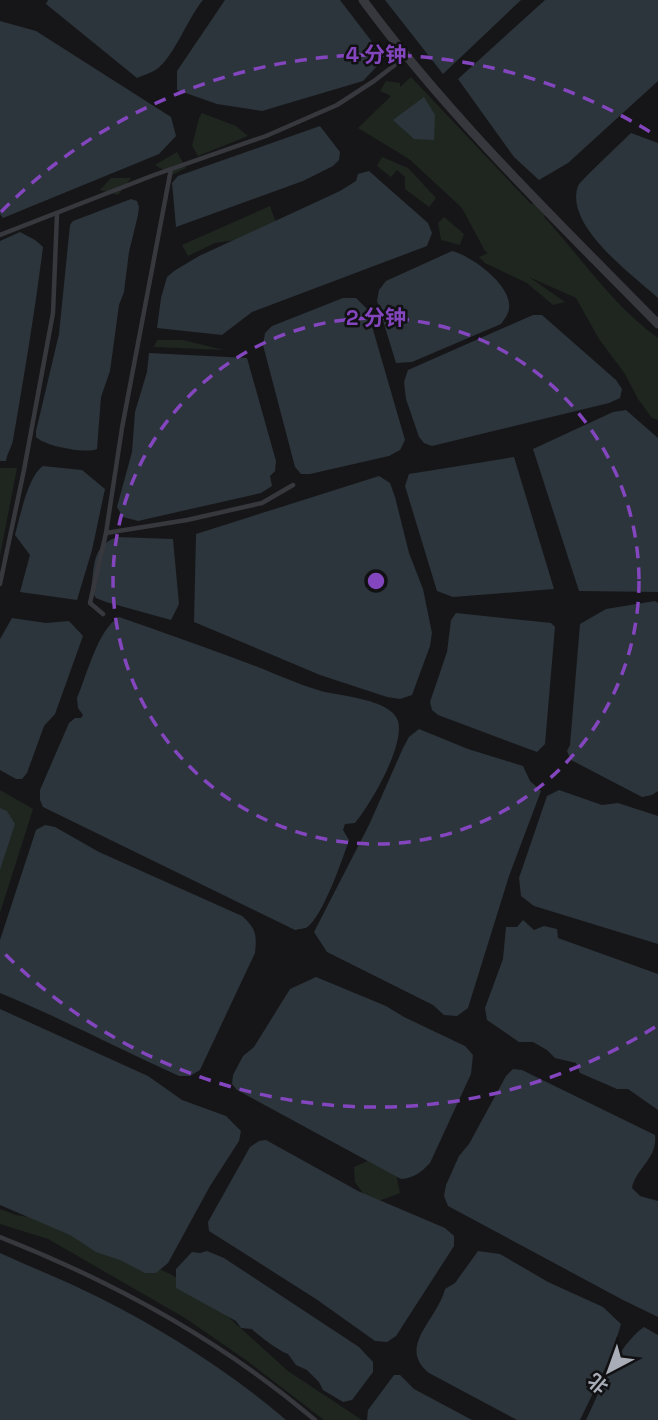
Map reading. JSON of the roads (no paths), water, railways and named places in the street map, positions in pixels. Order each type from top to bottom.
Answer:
[{"type":"street","points":[[363,0],[405,57],[565,230],[658,324]]},
{"type":"lane","points":[[0,235],[266,136],[337,105],[405,57]]},
{"type":"lane","points":[[103,614],[90,603],[106,533],[116,464],[172,169]]},
{"type":"lane","points":[[0,584],[53,313],[57,214]]},
{"type":"lane","points":[[106,533],[187,520],[262,503],[293,485]]},
{"type":"lane","points":[[0,1237],[110,1284],[191,1329],[285,1395],[315,1420]]}]
